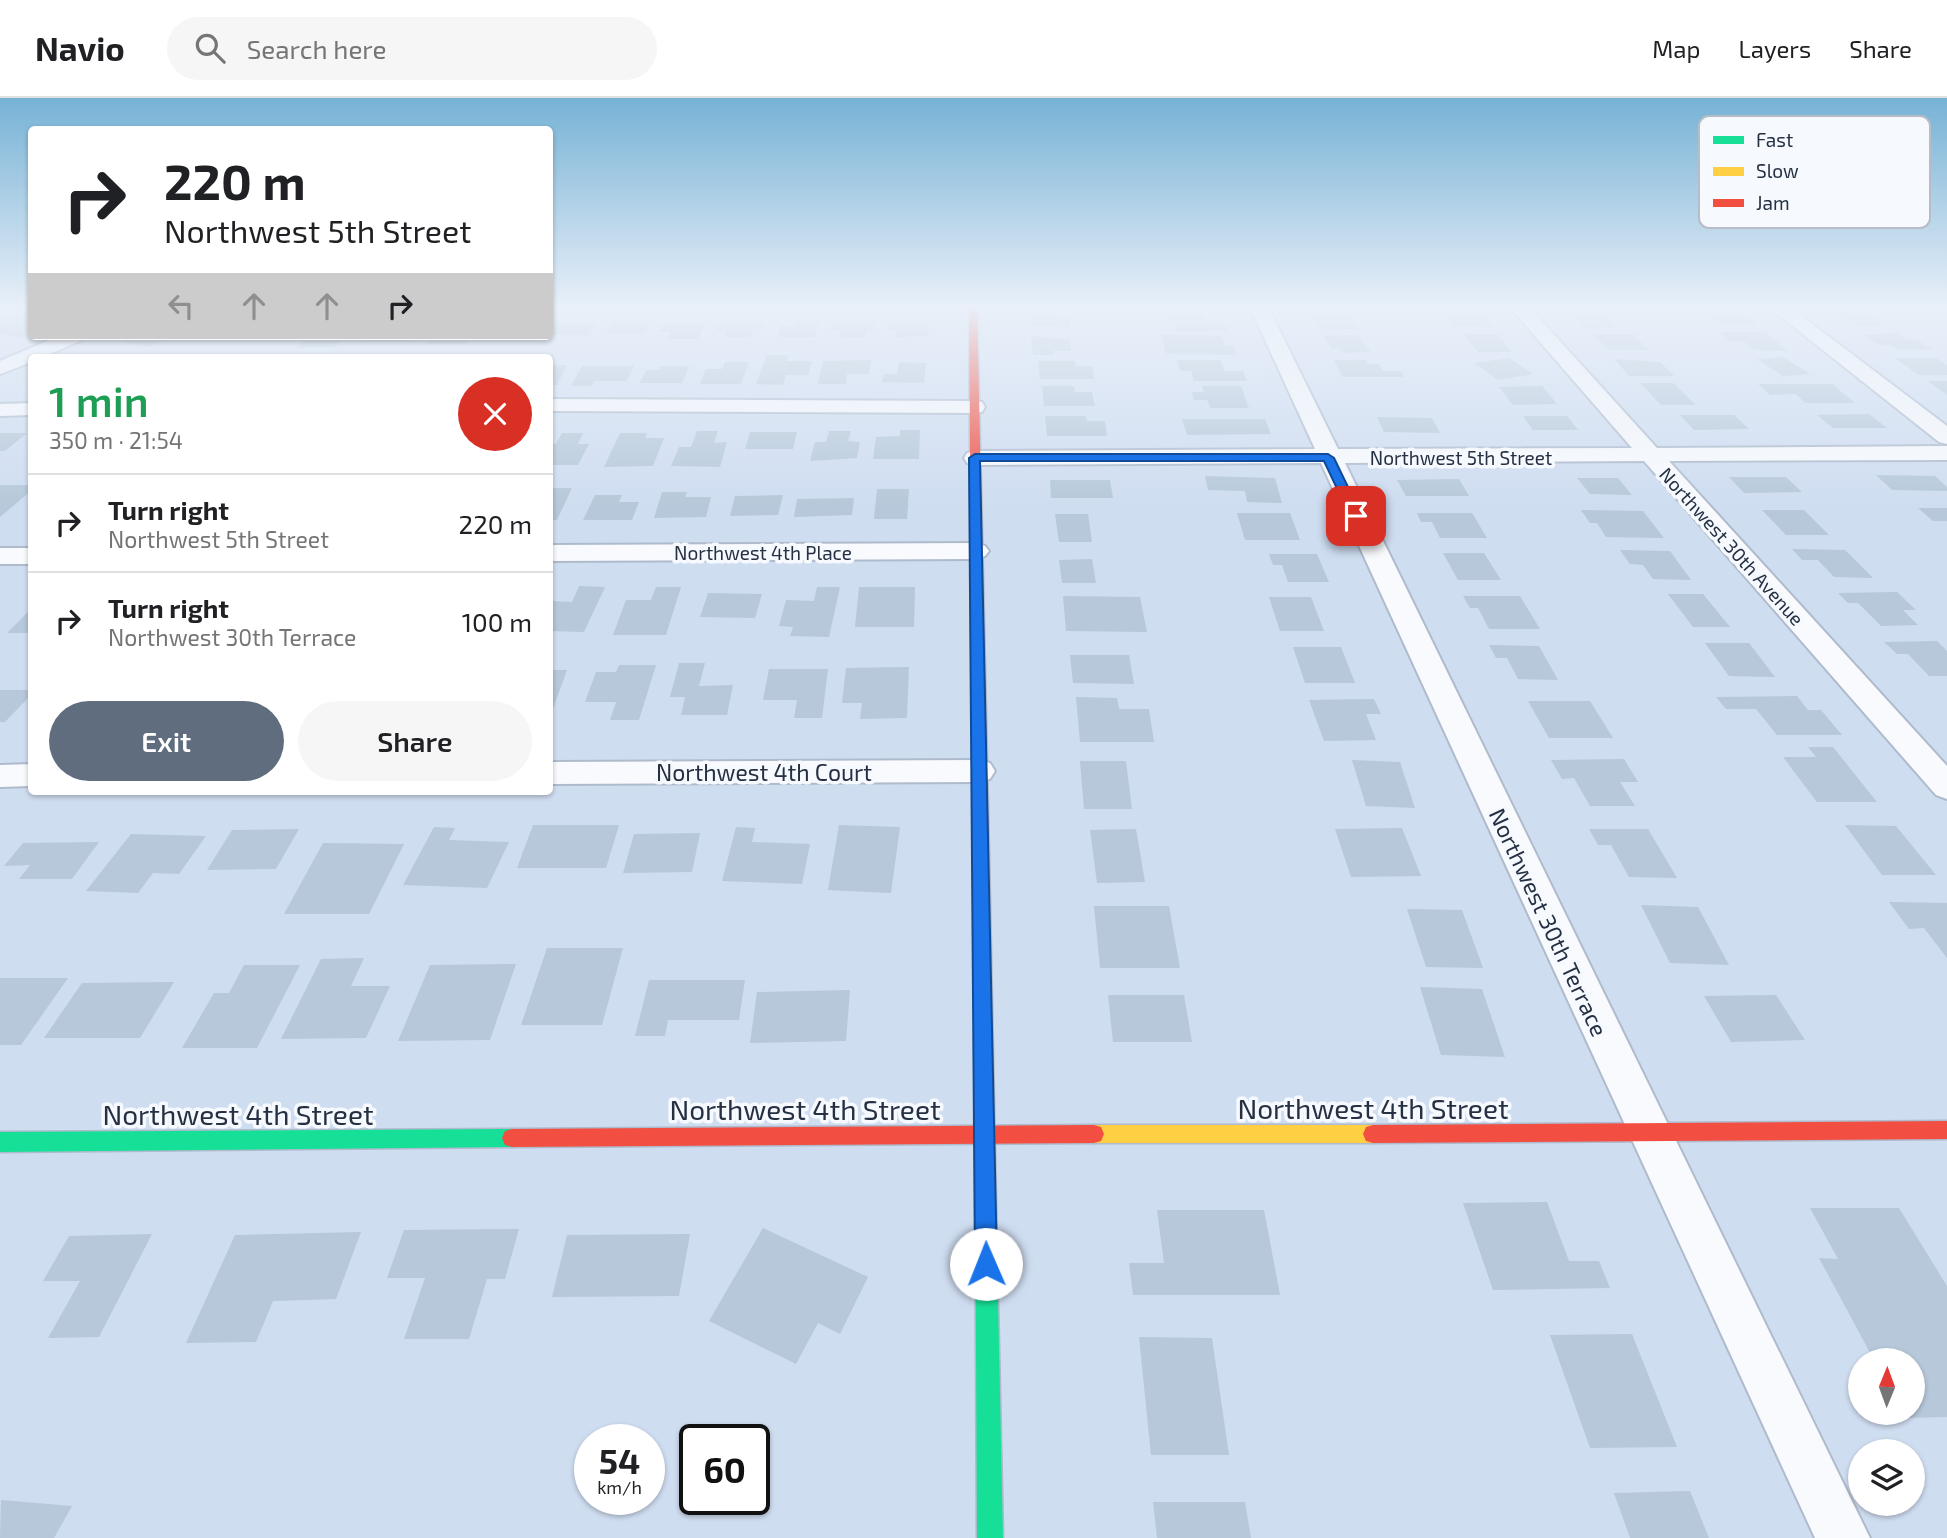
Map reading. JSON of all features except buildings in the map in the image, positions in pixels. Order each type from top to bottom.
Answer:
[{"type":"main road","points":[[974,372],[990,1538]]},
{"type":"main road","name":"Northwest 4th Street","points":[[0,1142],[984,1134],[1651,1134],[1947,1129]]},
{"type":"street","name":"Northwest 30th Terrace","points":[[1289,372],[1843,1538]]},
{"type":"street","name":"Northwest 30th Avenue","points":[[1577,372],[1947,787]]},
{"type":"street","points":[[1863,372],[1947,437]]},
{"type":"street","points":[[553,405],[974,407]]},
{"type":"street","points":[[0,410],[28,409]]},
{"type":"street","name":"Northwest 5th Street","points":[[975,458],[1947,453]]},
{"type":"street","name":"Northwest 4th Place","points":[[553,553],[976,551]]},
{"type":"street","points":[[0,556],[28,556]]},
{"type":"street","name":"Northwest 4th Court","points":[[553,773],[979,771]]},
{"type":"street","points":[[0,776],[28,775]]},
{"type":"traffic: fast","points":[[0,1142],[512,1138]]},
{"type":"traffic: fast","points":[[985,1157],[990,1538]]},
{"type":"traffic: slow","points":[[981,855],[985,1157]]},
{"type":"traffic: slow","points":[[1094,1134],[1373,1134]]},
{"type":"traffic: jam","points":[[974,372],[981,855]]},
{"type":"traffic: jam","points":[[1373,1134],[1947,1130]]},
{"type":"traffic: jam","points":[[512,1138],[1094,1134]]},
{"type":"route","points":[[986,1264],[975,458],[1328,458],[1356,516]]}]
